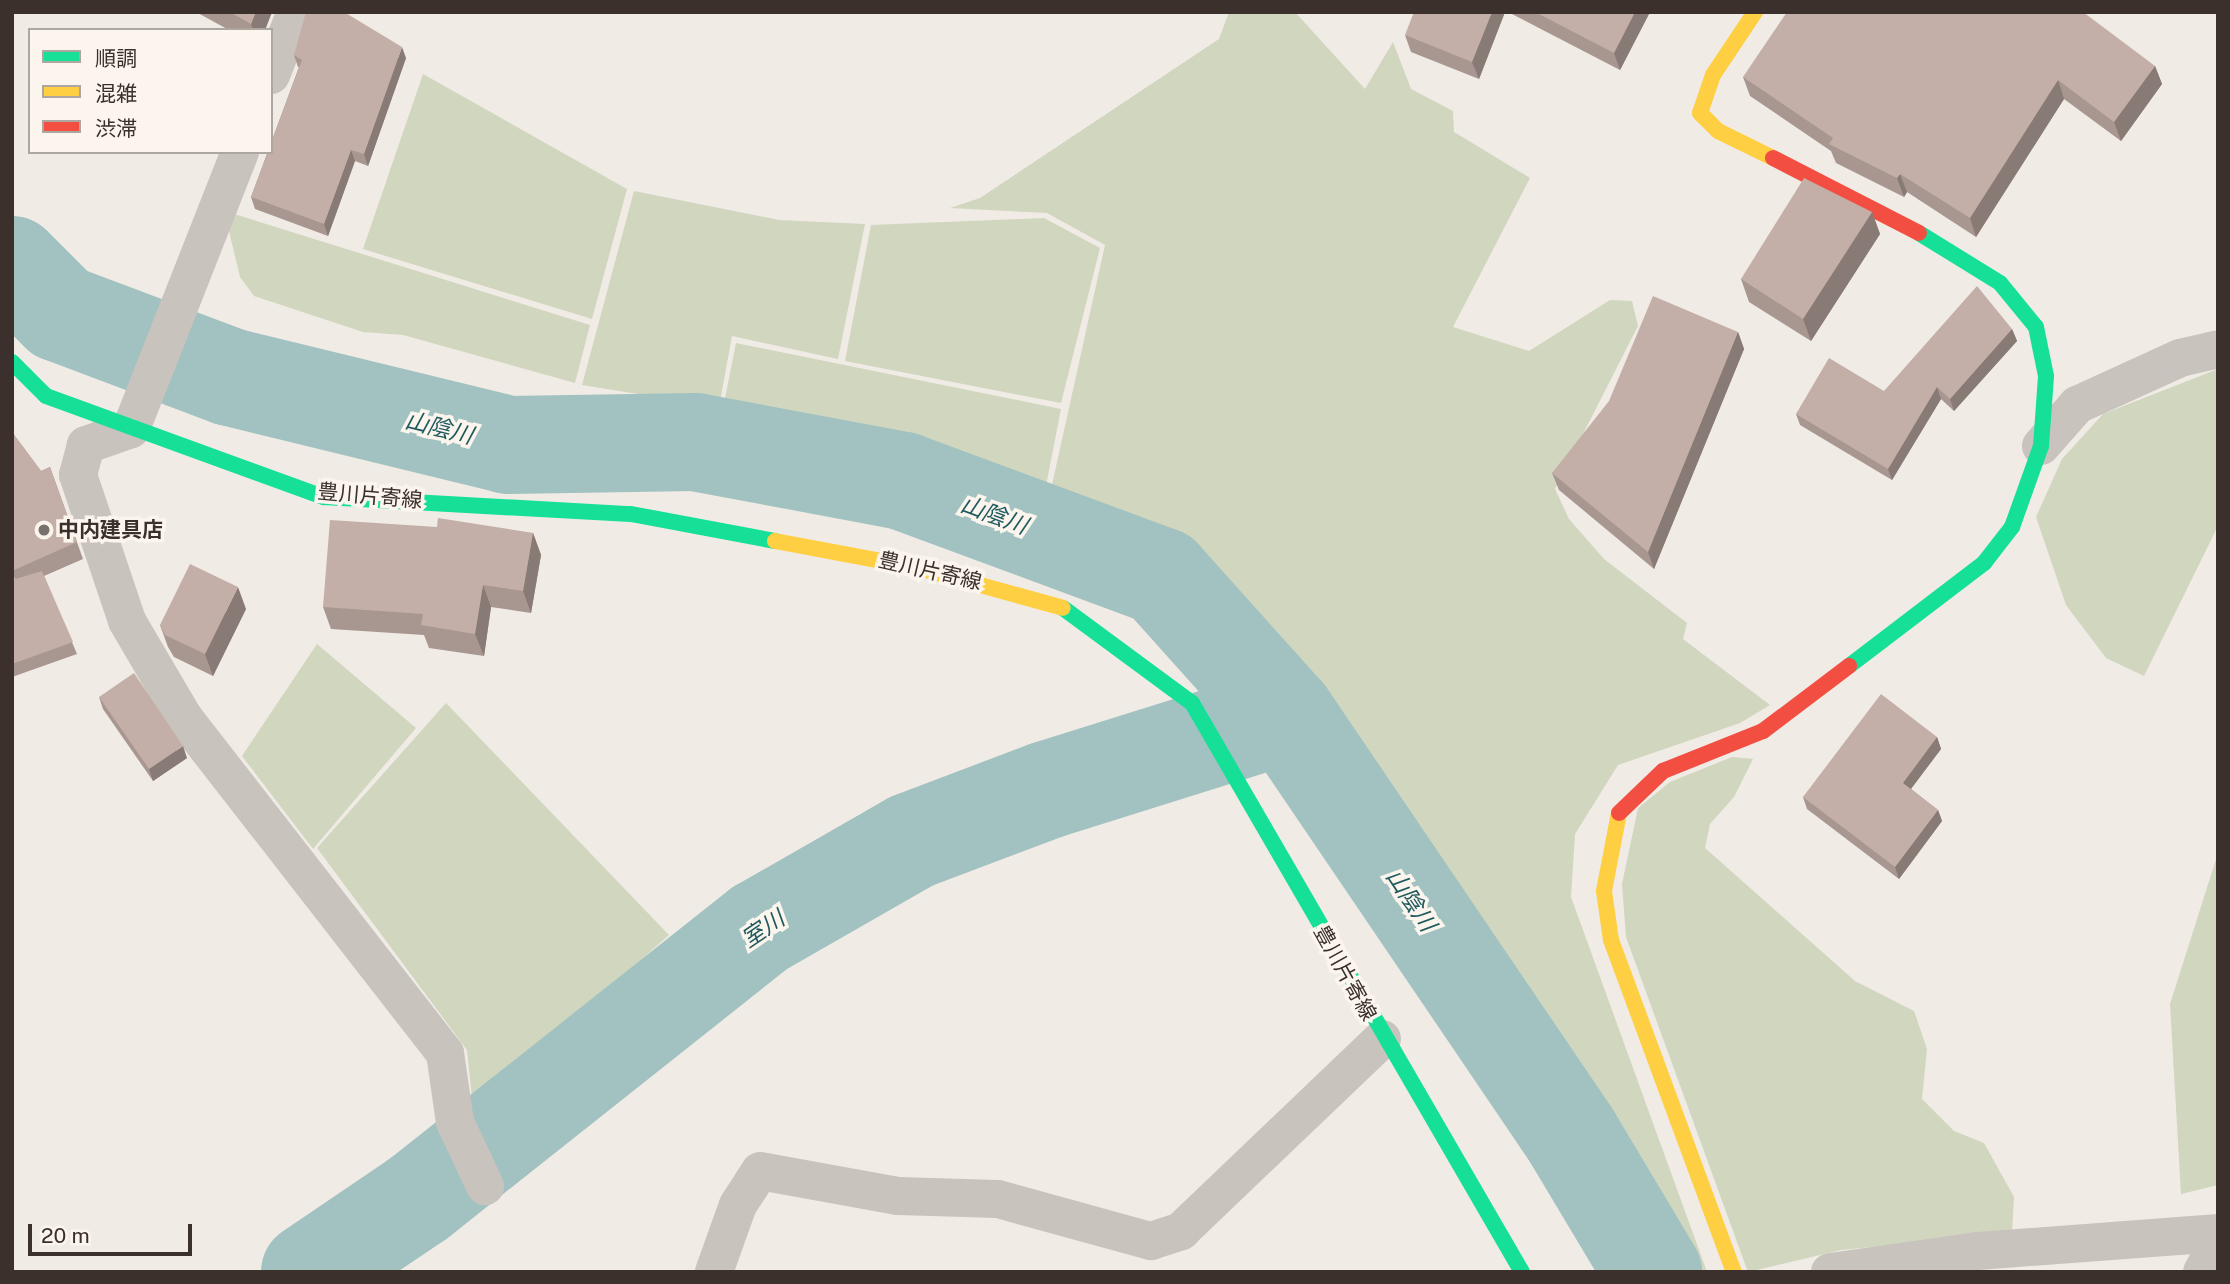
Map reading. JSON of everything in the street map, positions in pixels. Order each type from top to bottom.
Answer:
[{"type":"main road","points":[[1734,1272],[1611,940],[1604,891],[1620,809],[1663,771],[1763,731],[1984,563],[2012,527],[2041,446],[2046,376],[2036,327],[2000,283],[1885,211],[1718,131],[1700,113],[1713,75],[1755,12]]},
{"type":"main road","name":"豊川片寄線","points":[[12,362],[46,396],[131,429],[324,496],[631,514],[991,585],[1070,610],[1192,703],[1382,1039],[1522,1272]]},
{"type":"street","points":[[273,70],[296,12]]},
{"type":"street","points":[[239,154],[131,429],[86,445],[78,475],[127,621],[184,718],[445,1053],[455,1122],[485,1186]]},
{"type":"street","points":[[2041,446],[2077,405],[2180,358],[2218,349]]},
{"type":"street","points":[[714,1272],[738,1205],[760,1171],[898,1196],[998,1199],[1151,1241],[1181,1231],[1382,1039]]},
{"type":"street","points":[[1830,1272],[1978,1251],[2218,1233]]},
{"type":"street","points":[[2202,1272],[2218,1243]]},
{"type":"green space","points":[[1229,12],[1295,12],[1365,89],[1393,42],[1411,89],[1453,111],[1454,132],[1530,178],[1453,327],[1529,351],[1610,300],[1632,301],[1638,326],[1555,489],[1569,519],[1604,559],[1687,623],[1683,639],[1770,705],[1740,723],[1618,765],[1575,834],[1571,897],[1707,1272],[1688,1272],[1450,905],[1310,709],[1175,569],[1046,512],[1105,245],[1047,213],[950,208],[980,198],[1219,39]]},
{"type":"green space","points":[[423,74],[627,189],[592,319],[363,249]]},
{"type":"green space","points":[[634,191],[779,220],[865,224],[838,359],[732,336],[719,407],[582,385]]},
{"type":"green space","points":[[234,214],[590,325],[575,383],[403,335],[363,332],[254,296],[240,277],[228,227]]},
{"type":"green space","points":[[1044,218],[1100,248],[1061,403],[845,361],[871,225]]},
{"type":"green space","points":[[736,343],[1061,409],[1042,506],[838,430],[723,408]]},
{"type":"green space","points":[[2218,369],[2218,526],[2144,676],[2106,658],[2066,605],[2036,517],[2062,459],[2103,414]]},
{"type":"green space","points":[[317,644],[416,728],[313,849],[242,756]]},
{"type":"green space","points":[[446,703],[669,935],[473,1108],[467,1050],[317,848]]},
{"type":"green space","points":[[1732,757],[1753,759],[1734,797],[1710,824],[1705,848],[1855,981],[1914,1011],[1927,1049],[1922,1099],[1954,1131],[1984,1143],[2014,1197],[2012,1233],[1841,1250],[1748,1272],[1626,937],[1622,884],[1638,808],[1670,782]]},
{"type":"green space","points":[[2218,853],[2218,1185],[2181,1194],[2170,1004]]},
{"type":"building","points":[[230,12],[256,12],[251,24]]},
{"type":"building","points":[[306,12],[344,12],[402,47],[364,154],[351,150],[324,224],[251,197],[267,154],[273,154],[273,138],[302,60],[294,55]]},
{"type":"building","points":[[1414,12],[1492,12],[1472,62],[1405,35]]},
{"type":"building","points":[[1535,12],[1635,12],[1614,53]]},
{"type":"building","points":[[1787,12],[2083,12],[2155,66],[2114,122],[2058,80],[1970,218],[1900,174],[1897,178],[1829,144],[1833,138],[1743,77]]},
{"type":"building","points":[[1804,178],[1872,212],[1803,319],[1741,279]]},
{"type":"building","points":[[1977,286],[2012,329],[1950,399],[1937,387],[1888,469],[1796,414],[1829,358],[1884,391]]},
{"type":"building","points":[[1653,296],[1738,332],[1648,552],[1552,473],[1609,401]]},
{"type":"building","name":"中内建具店","points":[[12,432],[41,471],[50,467],[77,542],[12,571]]},
{"type":"building","points":[[438,518],[533,533],[523,591],[483,585],[475,634],[421,625],[423,614],[323,607],[330,520],[437,527]]},
{"type":"building","points":[[190,564],[238,587],[205,654],[165,635],[160,625]]},
{"type":"building","points":[[42,571],[73,642],[12,664],[12,580]]},
{"type":"building","points":[[134,673],[183,746],[149,769],[99,697]]},
{"type":"building","points":[[1881,694],[1937,737],[1903,783],[1938,810],[1895,867],[1803,797]]},
{"type":"waterway","name":"山陰川","points":[[12,265],[60,313],[230,377],[508,445],[695,442],[903,481],[1162,577],[1286,715],[1571,1135],[1653,1272]]},
{"type":"waterway","name":"室川","points":[[310,1272],[418,1199],[760,928],[912,841],[1047,790],[1286,715]]},
{"type":"traffic: fast","points":[[1849,666],[1984,563],[2012,527],[2041,446],[2046,376],[2036,327],[2000,283],[1919,233]]},
{"type":"traffic: fast","points":[[12,362],[46,396],[324,497],[631,514],[775,541]]},
{"type":"traffic: fast","points":[[1063,608],[1192,703],[1522,1272]]},
{"type":"traffic: slow","points":[[1755,12],[1713,75],[1700,113],[1718,131],[1773,158]]},
{"type":"traffic: slow","points":[[775,541],[919,568],[1063,608]]},
{"type":"traffic: slow","points":[[1619,813],[1604,891],[1611,940],[1734,1272]]},
{"type":"traffic: jam","points":[[1773,158],[1919,233]]},
{"type":"traffic: jam","points":[[1619,813],[1663,771],[1763,731],[1849,666]]},
{"type":"place","name":"中内建具店","points":[[44,530]]}]
